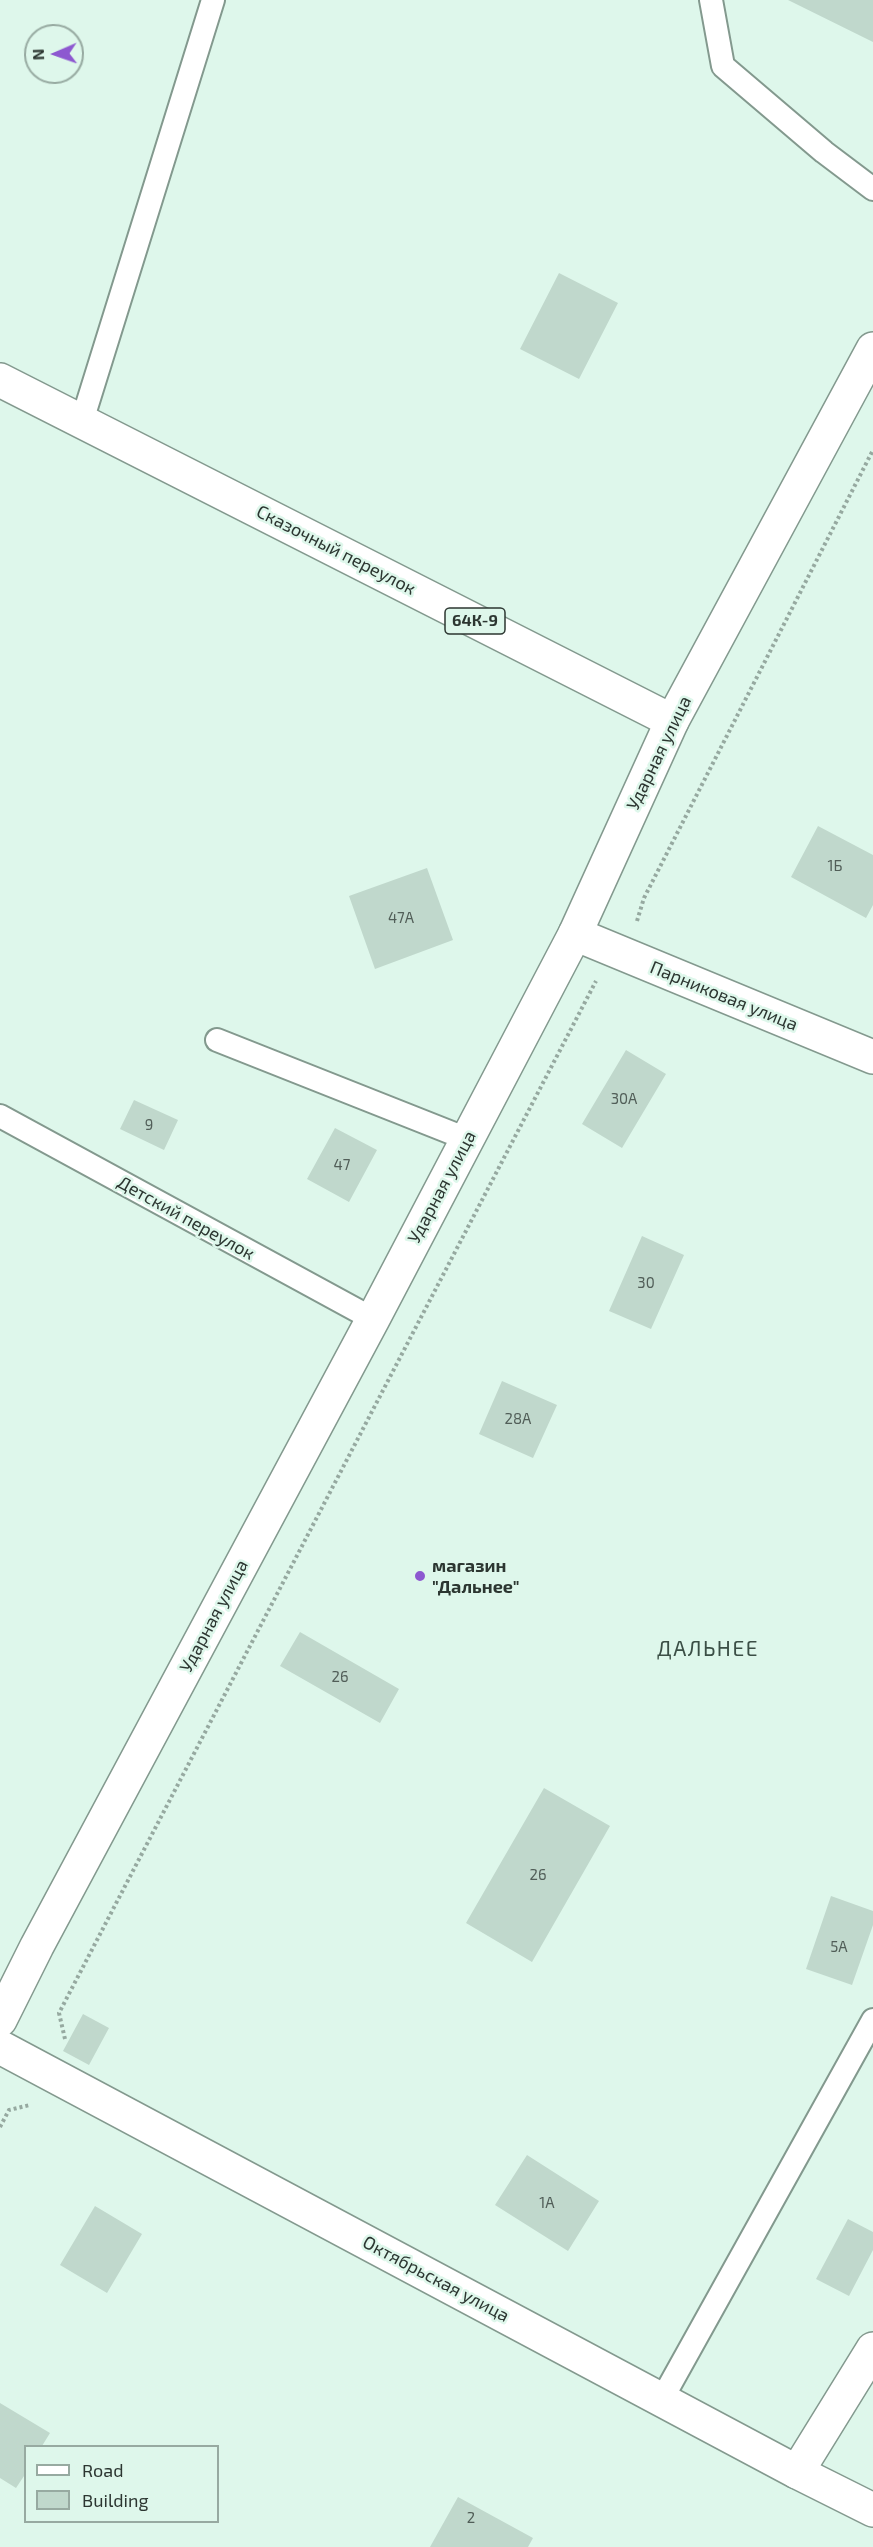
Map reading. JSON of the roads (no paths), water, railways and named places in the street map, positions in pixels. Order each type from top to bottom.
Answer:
[{"type":"street","name":"Ударная улица","points":[[0,2020],[37,1946],[373,1319],[575,934],[672,722],[870,362]]},
{"type":"street","name":"Сказочный переулок","points":[[0,380],[672,722]]},
{"type":"street","name":"Парниковая улица","points":[[575,934],[873,1057]]},
{"type":"street","name":"Октябрьская улица","points":[[0,2047],[797,2472],[873,2510]]},
{"type":"street","points":[[797,2472],[873,2349]]},
{"type":"lane","points":[[82,421],[213,0]]},
{"type":"lane","points":[[711,0],[723,66],[824,152],[873,189]]},
{"type":"lane","points":[[217,1040],[467,1139]]},
{"type":"lane","name":"Детский переулок","points":[[0,1116],[373,1319]]},
{"type":"lane","points":[[662,2400],[873,2020]]},
{"type":"place","name":"магазин \"Дальнее\"","points":[[420,1576]]},
{"type":"district","name":"ДАЛЬНЕЕ","points":[[708,1649]]}]
